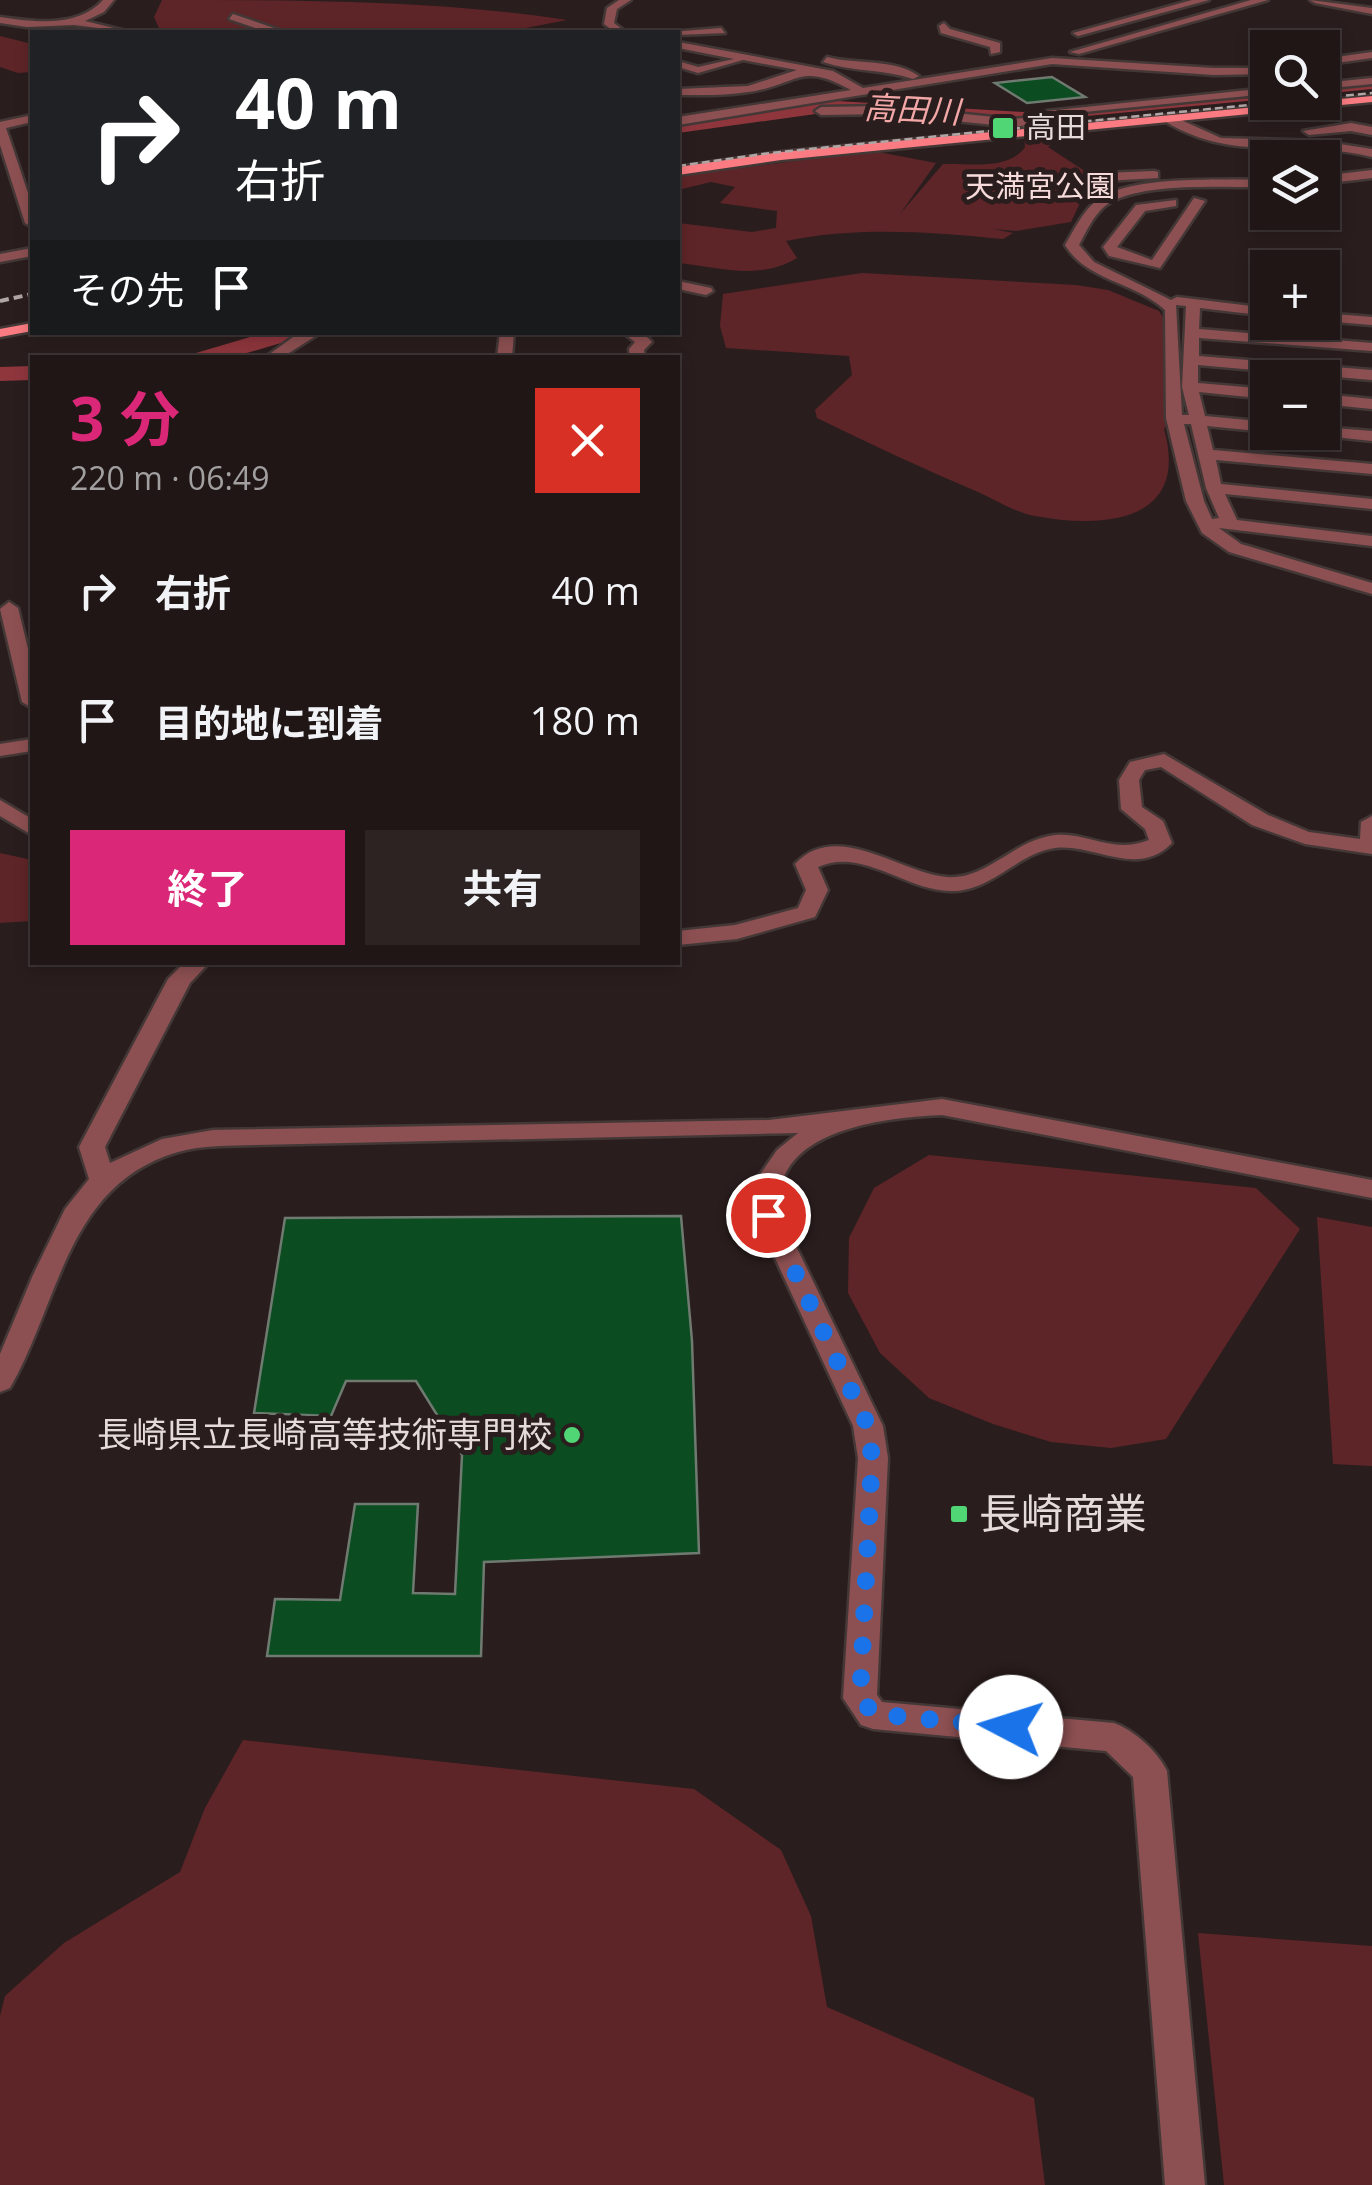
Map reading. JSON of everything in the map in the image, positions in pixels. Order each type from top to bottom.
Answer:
[{"type":"main road","points":[[680,171],[781,156],[1372,99]]},
{"type":"main road","points":[[0,333],[30,326]]},
{"type":"street","points":[[74,22],[100,10],[109,0]]},
{"type":"street","points":[[618,30],[609,24],[612,8],[626,0]]},
{"type":"street","points":[[1078,33],[1204,0]]},
{"type":"street","points":[[680,120],[1043,55],[1263,0]]},
{"type":"street","points":[[1315,0],[1364,7]]},
{"type":"street","points":[[233,16],[271,30]]},
{"type":"street","points":[[0,20],[27,24],[74,22],[115,30]]},
{"type":"street","points":[[944,26],[945,30],[996,45],[995,52]]},
{"type":"street","points":[[680,33],[720,31]]},
{"type":"street","points":[[680,34],[740,50],[774,52],[858,90]]},
{"type":"street","points":[[680,48],[815,69]]},
{"type":"street","points":[[680,48],[738,61],[815,69]]},
{"type":"street","points":[[966,61],[1015,50]]},
{"type":"street","points":[[1043,55],[1211,72],[1250,71]]},
{"type":"street","points":[[1340,59],[1372,55]]},
{"type":"street","points":[[680,92],[749,88],[836,60],[848,67],[916,65],[884,59]]},
{"type":"street","points":[[680,65],[698,70],[738,61]]},
{"type":"street","points":[[895,68],[922,79]]},
{"type":"street","points":[[1211,72],[1246,93]]},
{"type":"street","points":[[1340,84],[1372,81]]},
{"type":"street","points":[[680,132],[771,116],[856,109],[953,114],[1014,123],[1250,93]]},
{"type":"street","points":[[734,110],[771,116]]},
{"type":"street","points":[[680,111],[696,116]]},
{"type":"street","points":[[1170,119],[1204,140],[1250,147],[1328,144],[1372,153]]},
{"type":"street","points":[[30,120],[1,130],[30,217]]},
{"type":"street","points":[[1204,140],[1350,127],[1372,131]]},
{"type":"street","points":[[1355,148],[1372,141]]},
{"type":"street","points":[[1340,165],[1372,164]]},
{"type":"street","points":[[1104,177],[1250,170]]},
{"type":"street","points":[[1217,172],[1232,185]]},
{"type":"street","points":[[1340,179],[1367,178]]},
{"type":"street","points":[[1250,184],[1132,192],[1104,201],[1084,222],[1072,245],[1080,260],[1163,298],[1193,306],[1250,311]]},
{"type":"street","points":[[1199,201],[1154,265],[1122,258],[1110,246],[1141,208],[1199,201],[1225,199],[1232,185]]},
{"type":"street","points":[[0,258],[30,252]]},
{"type":"street","points":[[680,285],[706,291]]},
{"type":"street","points":[[1163,298],[1174,320],[1174,418],[1202,520],[1216,536],[1235,548],[1372,588]]},
{"type":"street","points":[[1193,306],[1190,387],[1214,488],[1231,525]]},
{"type":"street","points":[[1340,318],[1372,321]]},
{"type":"street","points":[[1194,333],[1372,347]]},
{"type":"street","points":[[634,335],[645,342],[636,349],[637,355]]},
{"type":"street","points":[[1193,360],[1372,375]]},
{"type":"street","points":[[1190,387],[1250,392]]},
{"type":"street","points":[[1340,401],[1372,404]]},
{"type":"street","points":[[1174,418],[1250,424]]},
{"type":"street","points":[[1340,433],[1372,436]]},
{"type":"street","points":[[1206,454],[1372,469]]},
{"type":"street","points":[[1214,488],[1372,504]]},
{"type":"street","points":[[1202,520],[1372,541]]},
{"type":"street","points":[[30,608],[4,609],[30,696]]},
{"type":"street","points":[[0,750],[30,745]]},
{"type":"street","points":[[680,938],[737,932],[807,912],[817,890],[806,864],[822,854],[854,852],[947,885],[993,874],[1032,846],[1056,840],[1130,854],[1161,842],[1155,826],[1132,809],[1129,780],[1137,766],[1164,760],[1260,820],[1304,838],[1372,847],[1368,832],[1372,822]]},
{"type":"street","points":[[0,806],[30,828]]},
{"type":"street","points":[[101,1178],[92,1147],[180,979],[195,965]]},
{"type":"street","points":[[0,1381],[21,1347],[68,1225],[82,1199],[101,1178],[146,1154],[171,1145],[206,1140],[769,1128],[845,1120],[889,1108],[942,1107],[1372,1189]]},
{"type":"street","points":[[845,1120],[796,1150],[770,1178],[768,1215],[868,1426],[872,1458],[860,1698],[874,1714],[1114,1737],[1150,1772],[1184,2185]]},
{"type":"green space","points":[[162,0],[315,1],[417,5],[567,20],[516,30],[184,30],[159,28],[154,17]]},
{"type":"green space","points":[[0,36],[30,44],[30,72],[0,67]]},
{"type":"green space","name":"天満宮公園","points":[[1061,134],[1048,147],[1100,181],[1079,205],[1071,222],[1016,231],[993,229],[1013,233],[1003,239],[894,232],[813,236],[786,241],[797,258],[753,271],[680,263],[680,223],[752,232],[776,228],[777,211],[720,203],[735,187],[711,182],[680,190],[680,176],[873,151],[936,163],[900,214],[943,164],[1009,160],[1025,147],[1024,137]]},
{"type":"green space","points":[[862,273],[1076,285],[1108,290],[1159,311],[1171,330],[1182,400],[1164,429],[1169,460],[1165,484],[1153,501],[1136,512],[1113,519],[1062,520],[1021,512],[817,418],[815,410],[852,375],[849,356],[726,348],[720,326],[723,294]]},
{"type":"green space","points":[[0,853],[30,860],[30,921],[0,923]]},
{"type":"green space","points":[[929,1155],[1256,1188],[1300,1229],[1166,1439],[1111,1448],[1051,1442],[929,1398],[880,1353],[848,1293],[849,1238],[874,1188]]},
{"type":"green space","points":[[1317,1217],[1372,1227],[1372,1466],[1333,1464]]},
{"type":"green space","points":[[243,1740],[694,1789],[781,1850],[811,1916],[827,2007],[1034,2098],[1045,2185],[0,2185],[0,2016],[5,1996],[64,1943],[180,1872],[205,1808]]},
{"type":"green space","points":[[1198,1933],[1372,1946],[1372,2185],[1224,2185]]},
{"type":"building","points":[[1052,77],[1085,97],[1027,103],[995,83]]},
{"type":"building","name":"長崎県立長崎高等技術専門校","points":[[681,1216],[692,1341],[699,1553],[484,1562],[481,1656],[267,1656],[275,1599],[340,1600],[355,1504],[418,1504],[413,1593],[455,1594],[462,1455],[416,1381],[346,1381],[331,1416],[254,1413],[285,1218]]},
{"type":"waterway","name":"高田川","points":[[1340,87],[1372,84]]},
{"type":"waterway","name":"高田川","points":[[680,128],[837,106],[1023,117],[1250,96]]},
{"type":"waterway","name":"高田川","points":[[214,355],[283,335]]},
{"type":"waterway","name":"高田川","points":[[0,374],[30,373]]},
{"type":"railway","points":[[1340,96],[1372,93]]},
{"type":"railway","points":[[680,166],[770,153],[1250,105]]},
{"type":"railway","points":[[0,301],[30,294]]},
{"type":"place","name":"高田","points":[[1003,128]]},
{"type":"place","name":"長崎県立長崎高等技術専門校","points":[[572,1435]]},
{"type":"place","name":"長崎商業","points":[[959,1514]]},
{"type":"route","points":[[768,1215],[868,1426],[872,1458],[860,1698],[874,1714],[1011,1727]]}]
